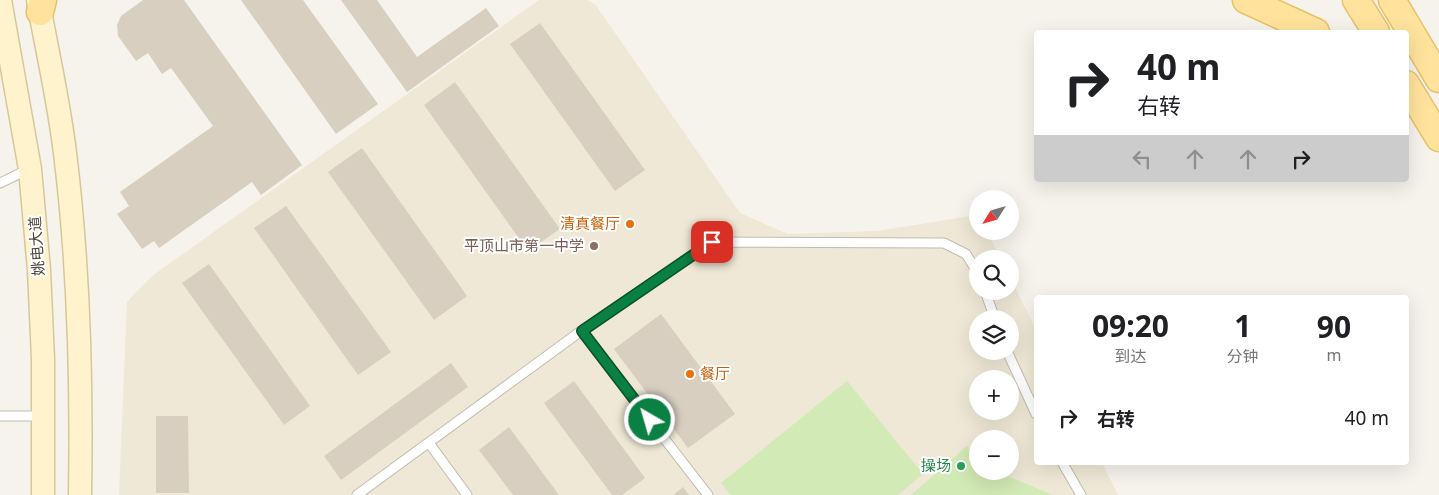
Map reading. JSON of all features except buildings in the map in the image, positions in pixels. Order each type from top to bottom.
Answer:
[{"type":"main road","name":"姚电大道","points":[[0,0],[30,168],[39,270],[44,416],[43,495]]},
{"type":"main road","points":[[1246,0],[1312,30]]},
{"type":"main road","points":[[1356,0],[1375,30]]},
{"type":"main road","points":[[1392,0],[1439,79]]},
{"type":"main road","points":[[40,4],[65,153],[76,267],[80,363],[80,495]]},
{"type":"main road","points":[[1409,89],[1439,138]]},
{"type":"lane","points":[[0,183],[30,168]]},
{"type":"lane","points":[[357,495],[582,331],[712,242],[944,243],[966,254],[969,259]]},
{"type":"lane","points":[[582,331],[708,495]]},
{"type":"lane","points":[[1010,360],[1034,410]]},
{"type":"lane","points":[[0,416],[44,416]]},
{"type":"lane","points":[[429,442],[467,495]]},
{"type":"lane","points":[[1064,465],[1081,495]]},
{"type":"shaded area","name":"平顶山市第一中学","points":[[539,0],[587,0],[595,4],[740,213],[788,234],[877,231],[969,216],[969,240],[992,240],[996,250],[969,250],[969,300],[1019,300],[1019,295],[1034,326],[1034,465],[1103,465],[1118,495],[119,495],[127,302],[152,276]]},
{"type":"green space","points":[[847,381],[923,474],[898,495],[731,495],[721,483]]},
{"type":"green space","name":"操场","points":[[967,446],[969,449],[969,480],[1017,480],[1053,495],[911,495]]},
{"type":"place","name":"清真餐厅","points":[[630,224]]},
{"type":"place","name":"平顶山市第一中学","points":[[594,246]]},
{"type":"place","name":"餐厅","points":[[690,374]]},
{"type":"place","name":"操场","points":[[961,466]]},
{"type":"route","points":[[650,420],[582,331],[712,242]]}]
